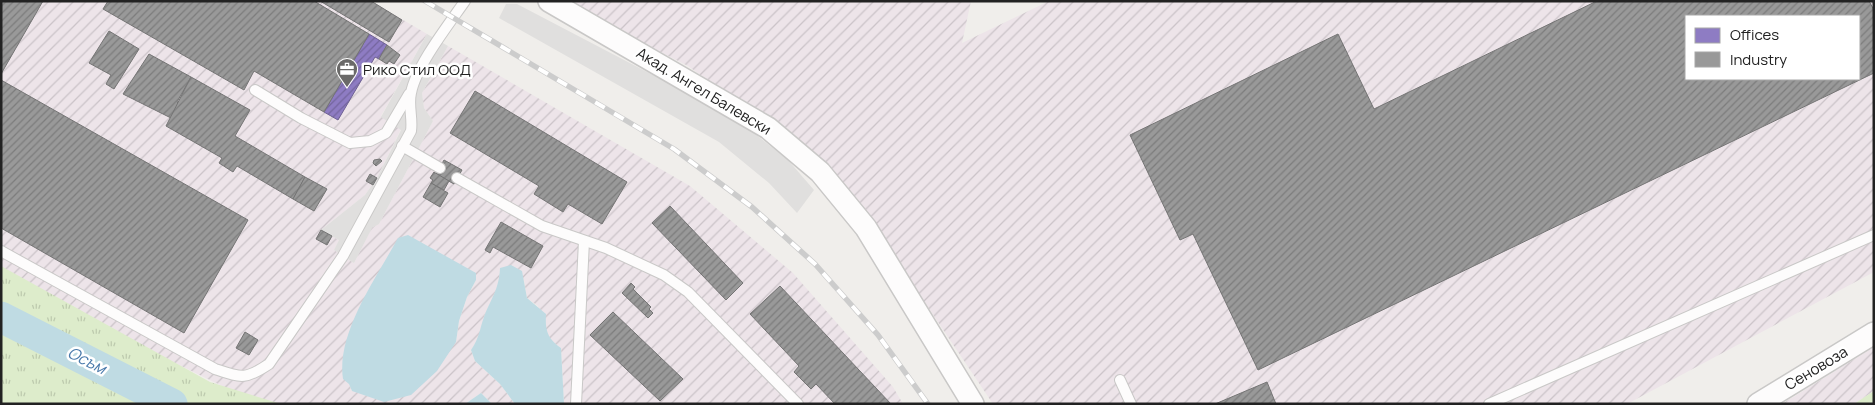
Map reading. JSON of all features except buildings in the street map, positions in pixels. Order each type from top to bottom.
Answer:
[{"type":"street","name":"Акад. Ангел Балевски","points":[[549,1],[768,128],[820,172],[866,228],[973,404]]},
{"type":"street","name":"Сеновоза","points":[[1758,404],[1874,333]]},
{"type":"lane","points":[[255,90],[301,118],[350,143],[370,141],[386,133],[411,91],[428,57],[465,1]]},
{"type":"lane","points":[[1,251],[215,369],[235,375],[252,376],[269,364],[343,256],[411,132],[413,121],[410,107],[411,91]]},
{"type":"lane","points":[[402,146],[440,168]]},
{"type":"lane","points":[[457,178],[542,226],[606,248],[664,275],[688,292],[798,404]]},
{"type":"lane","points":[[1489,404],[1874,234]]},
{"type":"lane","points":[[576,404],[584,241]]},
{"type":"lane","points":[[1120,380],[1131,404]]},
{"type":"shaded area","points":[[1,1],[371,1],[427,34],[381,116],[401,129],[377,178],[365,195],[321,230],[339,240],[334,250],[354,263],[372,227],[379,224],[433,121],[424,108],[422,93],[448,46],[690,186],[793,273],[893,387],[903,404],[564,404],[561,348],[551,341],[545,331],[538,306],[527,298],[524,280],[500,268],[499,284],[484,317],[480,336],[471,350],[475,361],[500,384],[515,404],[492,404],[481,393],[465,404],[259,404],[1,278]],"holes":[[[476,280],[467,297],[459,321],[456,342],[352,391],[349,384]]]},
{"type":"shaded area","points":[[560,1],[971,1],[962,43],[1049,1],[1874,1],[1874,272],[1627,404],[993,404],[833,170],[688,66]]},
{"type":"shaded area","points":[[506,4],[517,4],[735,118],[788,160],[814,190],[797,213],[769,183],[719,142],[499,18]]},
{"type":"shaded area","points":[[427,34],[448,46],[422,93],[424,108],[433,121],[379,224],[372,228],[354,263],[334,250],[339,240],[321,230],[365,195],[377,178],[401,130],[381,117]]},
{"type":"shaded area","points":[[1874,347],[1874,391],[1854,404],[1782,404]]},
{"type":"green space","points":[[1,266],[210,382],[281,404],[1,404]]},
{"type":"green space","points":[[1874,391],[1874,404],[1854,404]]},
{"type":"water","points":[[408,235],[476,273],[476,280],[467,297],[459,321],[456,342],[437,371],[411,395],[384,402],[352,391],[349,384],[343,379],[342,361],[352,324],[360,306],[398,238]]},
{"type":"water","points":[[511,265],[522,271],[527,298],[546,314],[548,333],[561,348],[564,404],[515,404],[500,384],[475,361],[471,350],[478,337],[496,288],[500,268]]},
{"type":"water","points":[[481,393],[492,404],[465,404]]},
{"type":"waterway","name":"Осъм","points":[[1,317],[172,404]]},
{"type":"railway","points":[[425,1],[674,149],[752,207],[815,264],[878,335],[928,404]]},
{"type":"place","name":"Рико Стил ООД","points":[[347,88]]}]
